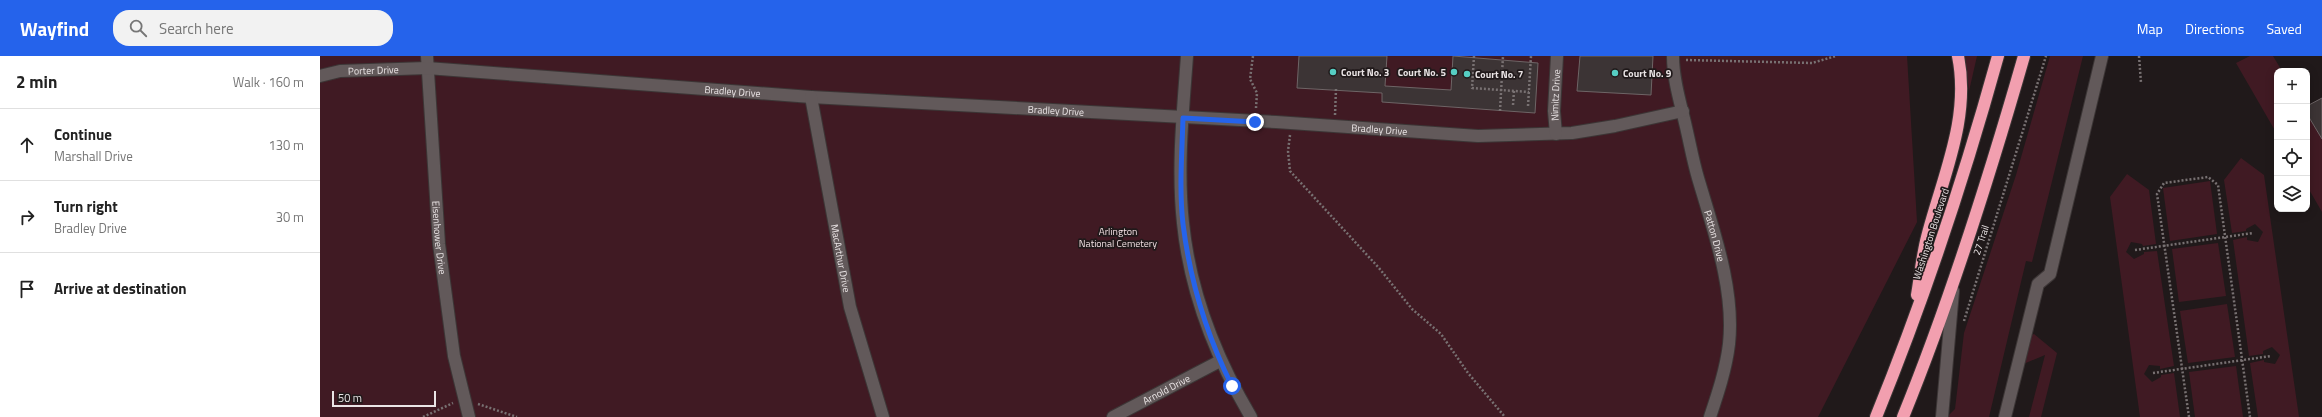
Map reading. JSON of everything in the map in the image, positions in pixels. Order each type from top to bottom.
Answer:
[{"type":"highway","points":[[1912,327],[1926,241],[1956,136],[1962,81],[1958,56]]},
{"type":"highway","name":"Washington Boulevard","points":[[1876,417],[1912,327],[1960,184],[1998,56]]},
{"type":"highway","points":[[1903,417],[1954,282],[2024,56]]},
{"type":"lane","points":[[1187,56],[1183,118],[1182,193],[1188,255],[1202,308],[1220,361],[1251,417]]},
{"type":"lane","name":"Nimitz Drive","points":[[1556,134],[1554,111],[1557,56]]},
{"type":"lane","points":[[2005,417],[2038,284],[2050,274],[2102,56]]},
{"type":"lane","name":"Patton Drive","points":[[1673,58],[1698,178],[1710,213],[1718,246],[1729,314],[1729,343],[1724,370],[1710,417]]},
{"type":"lane","name":"Bradley Drive","points":[[427,62],[812,97],[1334,126],[1478,136],[1556,134],[1615,126],[1683,111]]},
{"type":"lane","name":"Porter Drive","points":[[320,76],[340,71],[427,62]]},
{"type":"lane","name":"Eisenhower Drive","points":[[427,62],[439,244],[454,356],[469,417]]},
{"type":"lane","name":"MacArthur Drive","points":[[812,97],[850,307],[883,417]]},
{"type":"lane","points":[[1942,417],[1954,282]]},
{"type":"lane","name":"Arnold Drive","points":[[1113,417],[1220,361]]},
{"type":"path","points":[[1252,56],[1250,79],[1257,93],[1255,122]]},
{"type":"path","points":[[1474,56],[1472,88],[1529,92]]},
{"type":"path","points":[[1500,111],[1503,56]]},
{"type":"path","points":[[1528,106],[1531,56]]},
{"type":"path","points":[[1673,58],[1812,62],[1836,56]]},
{"type":"path","name":"27 Trail","points":[[1963,327],[2046,56]]},
{"type":"path","points":[[2139,56],[2141,83]]},
{"type":"path","points":[[1334,126],[1336,89]]},
{"type":"path","points":[[1513,105],[1514,91]]},
{"type":"path","points":[[1291,124],[1288,151],[1290,171],[1379,268],[1412,309],[1441,334],[1468,373],[1505,417]]},
{"type":"path","points":[[2189,417],[2157,194],[2164,183],[2208,177],[2218,185],[2250,417]]},
{"type":"path","points":[[2136,250],[2254,233]]},
{"type":"path","points":[[2153,373],[2271,356]]},
{"type":"path","points":[[423,417],[464,398],[517,417]]},
{"type":"green space","name":"Arlington National Cemetery","points":[[320,56],[1907,56],[1917,222],[1818,417],[320,417]]},
{"type":"green space","points":[[1965,56],[1977,56],[1969,91]]},
{"type":"green space","points":[[2050,56],[2083,56],[2032,262],[2026,261],[1989,417],[1947,417],[1955,409],[1964,333],[2016,175]]},
{"type":"green space","points":[[2250,56],[2273,56],[2280,68],[2274,68],[2274,129],[2236,63]]},
{"type":"green space","points":[[2310,119],[2322,139],[2322,212],[2310,191]]},
{"type":"green space","points":[[2241,158],[2264,175],[2299,417],[2258,417],[2250,363],[2264,360],[2264,362],[2275,364],[2280,355],[2272,347],[2263,351],[2263,354],[2249,356],[2233,240],[2247,237],[2247,240],[2258,242],[2263,232],[2255,224],[2246,229],[2246,231],[2232,233],[2224,180]]},
{"type":"green space","points":[[2127,174],[2149,190],[2156,244],[2143,246],[2142,244],[2131,242],[2126,252],[2134,259],[2144,254],[2144,252],[2157,251],[2174,366],[2160,369],[2160,366],[2149,365],[2144,374],[2152,382],[2161,377],[2161,375],[2174,373],[2180,417],[2140,417],[2110,197]]},
{"type":"green space","points":[[2210,181],[2217,234],[2170,241],[2163,188]]},
{"type":"green space","points":[[2218,243],[2226,296],[2179,302],[2172,249]]},
{"type":"green space","points":[[2227,304],[2235,357],[2188,363],[2180,311]]},
{"type":"green space","points":[[2034,334],[2057,353],[2041,417],[2029,417],[2045,355],[2021,365],[2029,336]]},
{"type":"green space","points":[[2236,366],[2243,417],[2195,417],[2189,372]]},
{"type":"building","points":[[1299,56],[1387,56],[1385,86],[1451,90],[1453,56],[1538,63],[1535,113],[1382,102],[1382,93],[1297,88]]},
{"type":"building","name":"Court No. 9","points":[[1580,56],[1653,56],[1651,95],[1577,91]]},
{"type":"building","points":[[2322,98],[2322,139],[2310,119],[2310,104]]},
{"type":"place","name":"Court No. 3","points":[[1333,72]]},
{"type":"place","name":"Court No. 5","points":[[1454,72]]},
{"type":"place","name":"Court No. 9","points":[[1615,73]]},
{"type":"place","name":"Court No. 7","points":[[1467,74]]},
{"type":"route","points":[[1232,386],[1220,361],[1206,323],[1195,287],[1188,255],[1183,223],[1183,118],[1255,122]]}]
